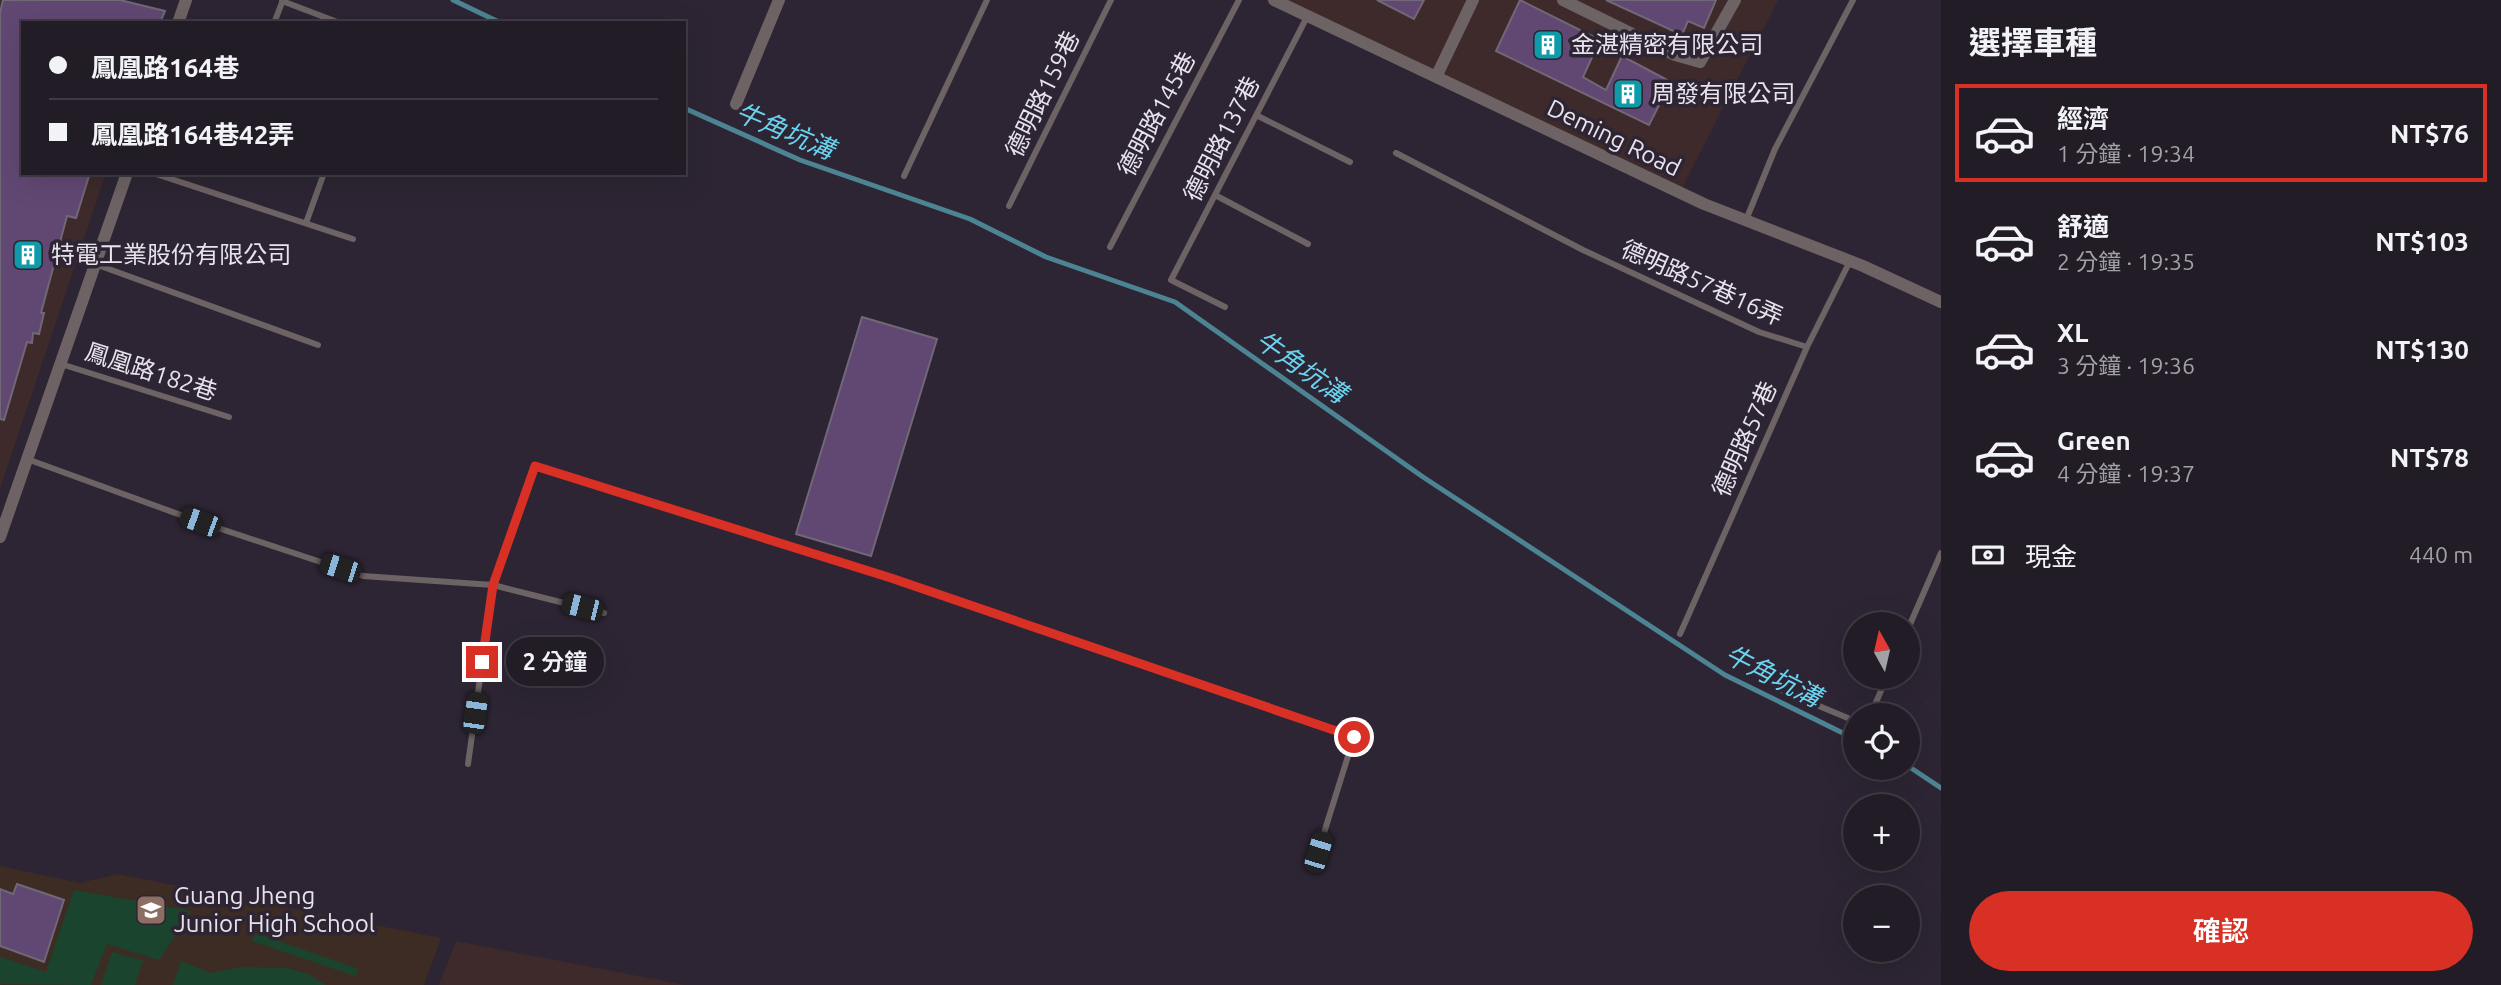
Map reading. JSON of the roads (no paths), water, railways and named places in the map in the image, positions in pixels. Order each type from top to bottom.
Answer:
[{"type":"street","points":[[179,21],[186,0]]},
{"type":"street","points":[[736,104],[779,0]]},
{"type":"street","name":"Deming Road","points":[[1274,0],[1746,221],[1850,261],[1941,302]]},
{"type":"street","points":[[1437,75],[1473,0]]},
{"type":"street","points":[[1563,0],[1675,55],[1700,62],[1735,0]]},
{"type":"street","points":[[0,537],[126,175]]},
{"type":"lane","points":[[904,176],[987,0]]},
{"type":"lane","name":"德明路159巷","points":[[1009,206],[1111,0]]},
{"type":"lane","name":"德明路145巷","points":[[1110,247],[1239,0]]},
{"type":"lane","points":[[1746,221],[1776,149],[1853,0]]},
{"type":"lane","points":[[275,21],[282,1],[335,21]]},
{"type":"lane","name":"德明路137巷","points":[[1225,307],[1171,280],[1308,15]]},
{"type":"lane","points":[[1256,115],[1350,162]]},
{"type":"lane","name":"德明路57巷16弄","points":[[1396,153],[1583,250],[1759,332],[1807,347]]},
{"type":"lane","points":[[159,175],[353,239]]},
{"type":"lane","points":[[306,223],[323,175]]},
{"type":"lane","points":[[1214,195],[1308,244]]},
{"type":"lane","name":"德明路57巷","points":[[1680,634],[1807,347],[1850,261]]},
{"type":"lane","points":[[95,264],[318,345]]},
{"type":"lane","name":"鳳凰路182巷","points":[[61,363],[229,417]]},
{"type":"lane","points":[[27,459],[200,522],[363,576],[493,585],[604,613]]},
{"type":"lane","points":[[468,764],[493,585],[535,466],[891,578],[1354,737],[1318,852]]},
{"type":"lane","points":[[1915,612],[1941,553]]},
{"type":"lane","points":[[1783,691],[1843,716]]},
{"type":"waterway","name":"牛角坑溝","points":[[453,0],[497,21]]},
{"type":"waterway","name":"牛角坑溝","points":[[686,109],[800,160],[970,219],[1046,257],[1175,302],[1423,477],[1725,675],[1843,733]]},
{"type":"waterway","name":"牛角坑溝","points":[[1920,774],[1941,788]]},
{"type":"place","name":"金湛精密有限公司","points":[[1548,45]]},
{"type":"place","name":"周發有限公司","points":[[1628,94]]},
{"type":"place","name":"特電工業股份有限公司","points":[[28,255]]},
{"type":"place","name":"Guang Jheng Junior High School","points":[[151,910]]}]
